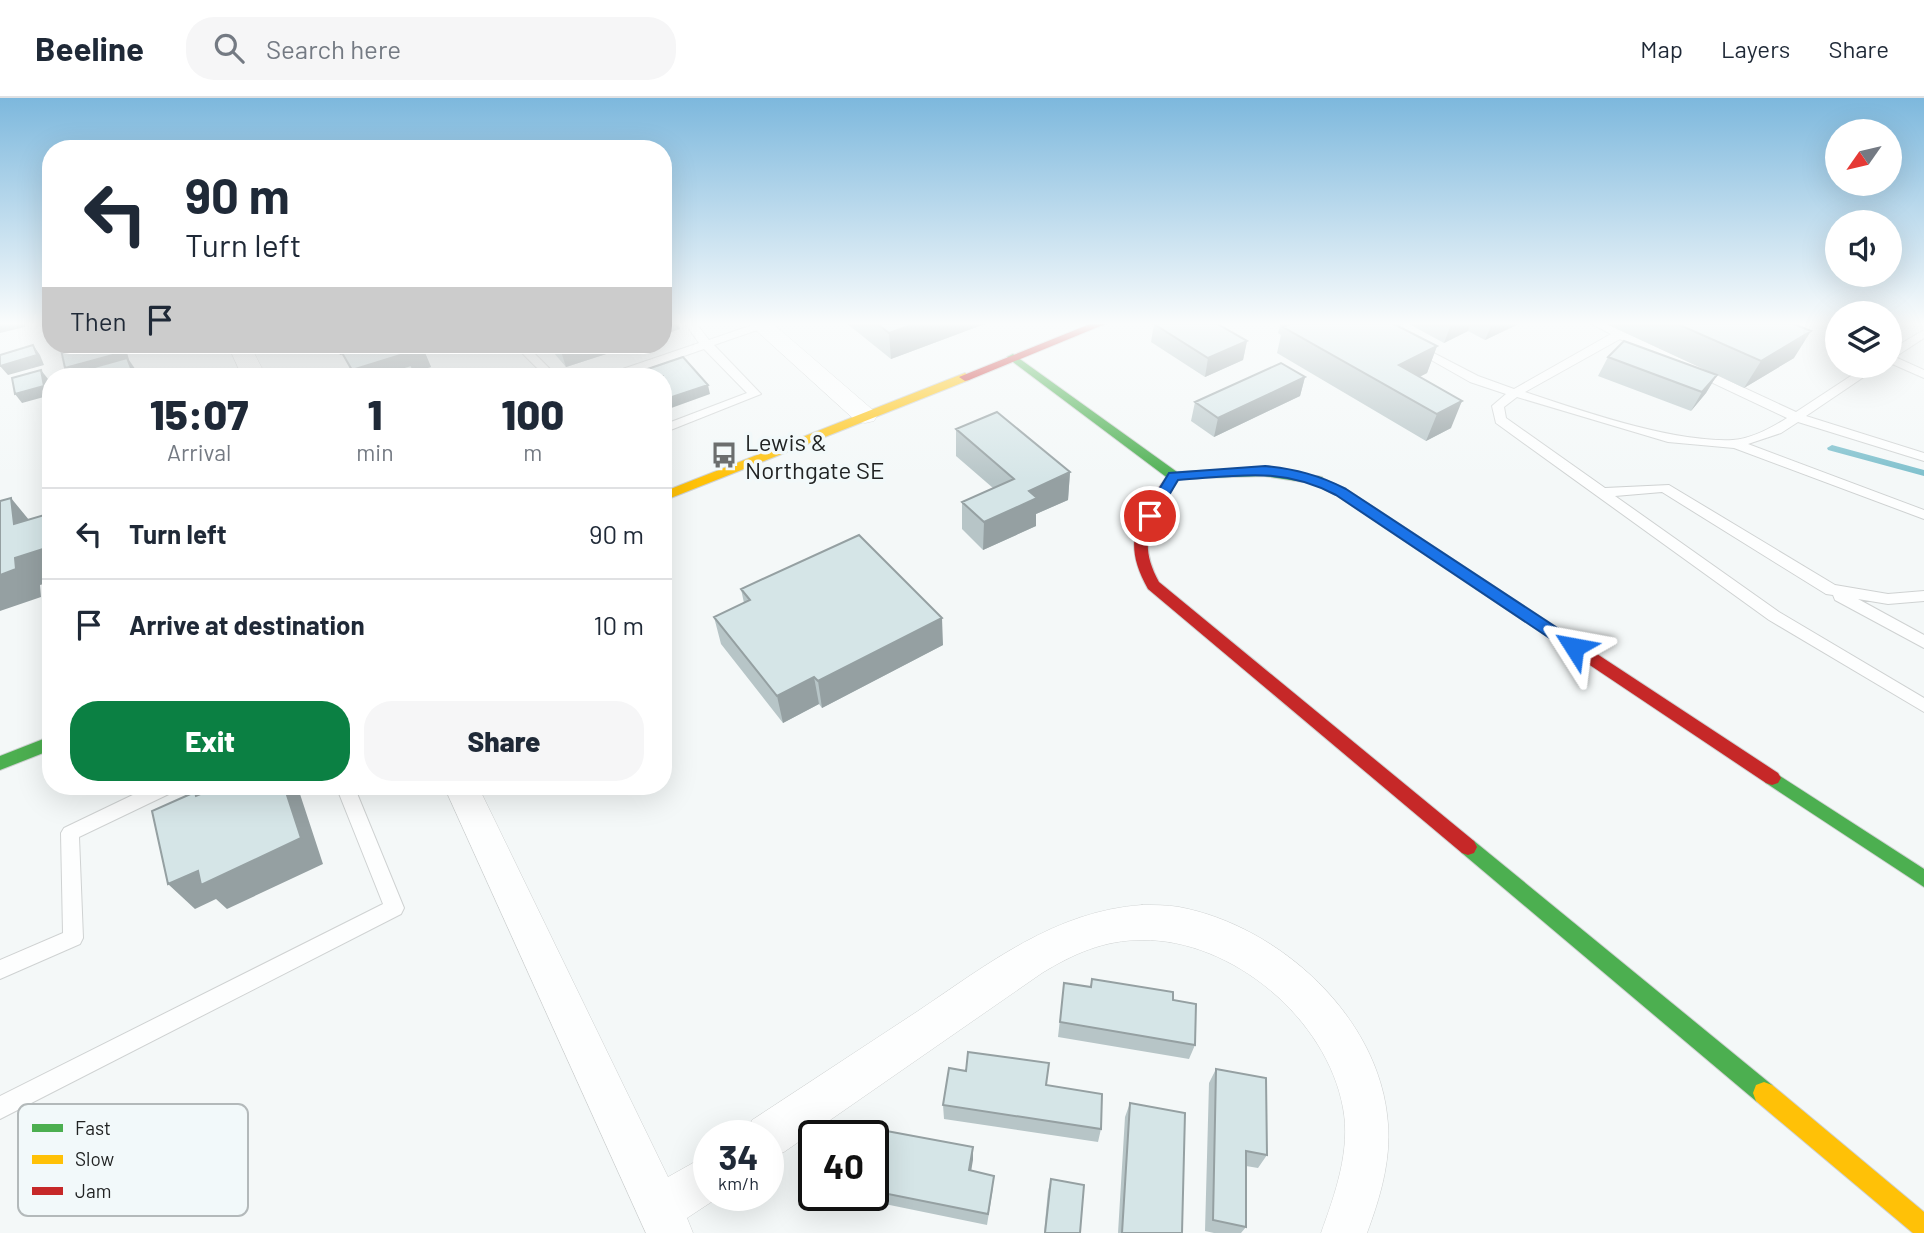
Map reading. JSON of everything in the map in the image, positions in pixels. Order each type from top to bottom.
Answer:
[{"type":"street","points":[[819,375],[865,416]]},
{"type":"street","points":[[672,493],[970,375]]},
{"type":"street","points":[[1036,375],[1174,476],[1265,470],[1293,473],[1318,480],[1341,492],[1924,879]]},
{"type":"street","points":[[1174,476],[1138,536],[1136,552],[1140,569],[1153,585],[1924,1227]]},
{"type":"street","points":[[0,763],[42,747]]},
{"type":"street","points":[[465,795],[665,1222],[693,1193]]},
{"type":"street","points":[[784,1125],[1028,960],[1068,936],[1104,926],[1145,922],[1185,928],[1227,940],[1262,959],[1299,990],[1327,1024],[1353,1066],[1365,1109],[1366,1155],[1358,1198],[1344,1233]]},
{"type":"lane","points":[[672,426],[755,394],[736,375]]},
{"type":"lane","points":[[1466,375],[1515,393],[1668,438],[1736,444],[1924,515]]},
{"type":"lane","points":[[1547,375],[1498,405],[1500,420],[1774,616],[1924,706]]},
{"type":"lane","points":[[1707,375],[1796,417],[1924,457]]},
{"type":"lane","points":[[1736,444],[1777,430],[1856,378]]},
{"type":"lane","points":[[1601,493],[1664,488],[1831,590],[1924,642]]},
{"type":"lane","points":[[1831,590],[1888,599],[1924,596]]},
{"type":"lane","points":[[0,970],[73,937],[70,833],[138,795]]},
{"type":"lane","points":[[0,1108],[394,908],[349,795]]},
{"type":"building","points":[[42,375],[42,387],[15,394],[12,378]]},
{"type":"building","points":[[672,375],[699,375],[708,385],[672,397]]},
{"type":"building","points":[[1255,375],[1305,377],[1218,418],[1195,402]]},
{"type":"building","points":[[1368,375],[1416,375],[1462,401],[1437,414]]},
{"type":"building","points":[[1656,375],[1717,375],[1702,392]]},
{"type":"building","points":[[997,412],[1070,472],[1029,491],[1037,498],[984,522],[962,502],[1014,479],[956,429]]},
{"type":"building","points":[[11,498],[14,524],[42,516],[42,549],[15,558],[16,569],[0,575],[0,501]]},
{"type":"building","points":[[859,535],[942,618],[818,681],[814,677],[777,696],[714,617],[750,600],[741,589]]},
{"type":"building","points":[[188,795],[287,795],[301,838],[201,885],[198,871],[168,884],[152,811]]},
{"type":"building","points":[[1092,979],[1173,992],[1173,1000],[1196,1004],[1195,1045],[1060,1022],[1064,983],[1091,987]]},
{"type":"building","points":[[968,1052],[1049,1063],[1046,1085],[1102,1094],[1101,1129],[943,1105],[949,1068],[966,1071]]},
{"type":"building","points":[[1216,1069],[1266,1078],[1267,1155],[1246,1151],[1246,1227],[1213,1220]]},
{"type":"building","points":[[1130,1103],[1185,1113],[1182,1233],[1122,1233]]},
{"type":"building","points":[[889,1131],[973,1147],[969,1170],[994,1176],[988,1214],[889,1194]]},
{"type":"building","points":[[1051,1179],[1084,1185],[1080,1233],[1045,1233]]},
{"type":"waterway","points":[[1832,448],[1924,473]]},
{"type":"traffic: fast","points":[[1037,375],[1174,476],[1264,472],[1317,480]]},
{"type":"traffic: fast","points":[[0,763],[42,747]]},
{"type":"traffic: fast","points":[[1772,778],[1924,879]]},
{"type":"traffic: fast","points":[[1468,847],[1764,1093]]},
{"type":"traffic: slow","points":[[672,493],[965,377]]},
{"type":"traffic: slow","points":[[1764,1093],[1924,1227]]},
{"type":"traffic: jam","points":[[965,377],[970,375]]},
{"type":"traffic: jam","points":[[1174,476],[1142,528],[1140,554],[1153,585],[1468,847]]},
{"type":"traffic: jam","points":[[1317,480],[1341,492],[1772,778]]},
{"type":"place","name":"Lewis & Northgate SE","points":[[724,455]]},
{"type":"route","points":[[1150,516],[1174,476],[1265,470],[1293,473],[1318,480],[1341,492],[1574,647]]}]
